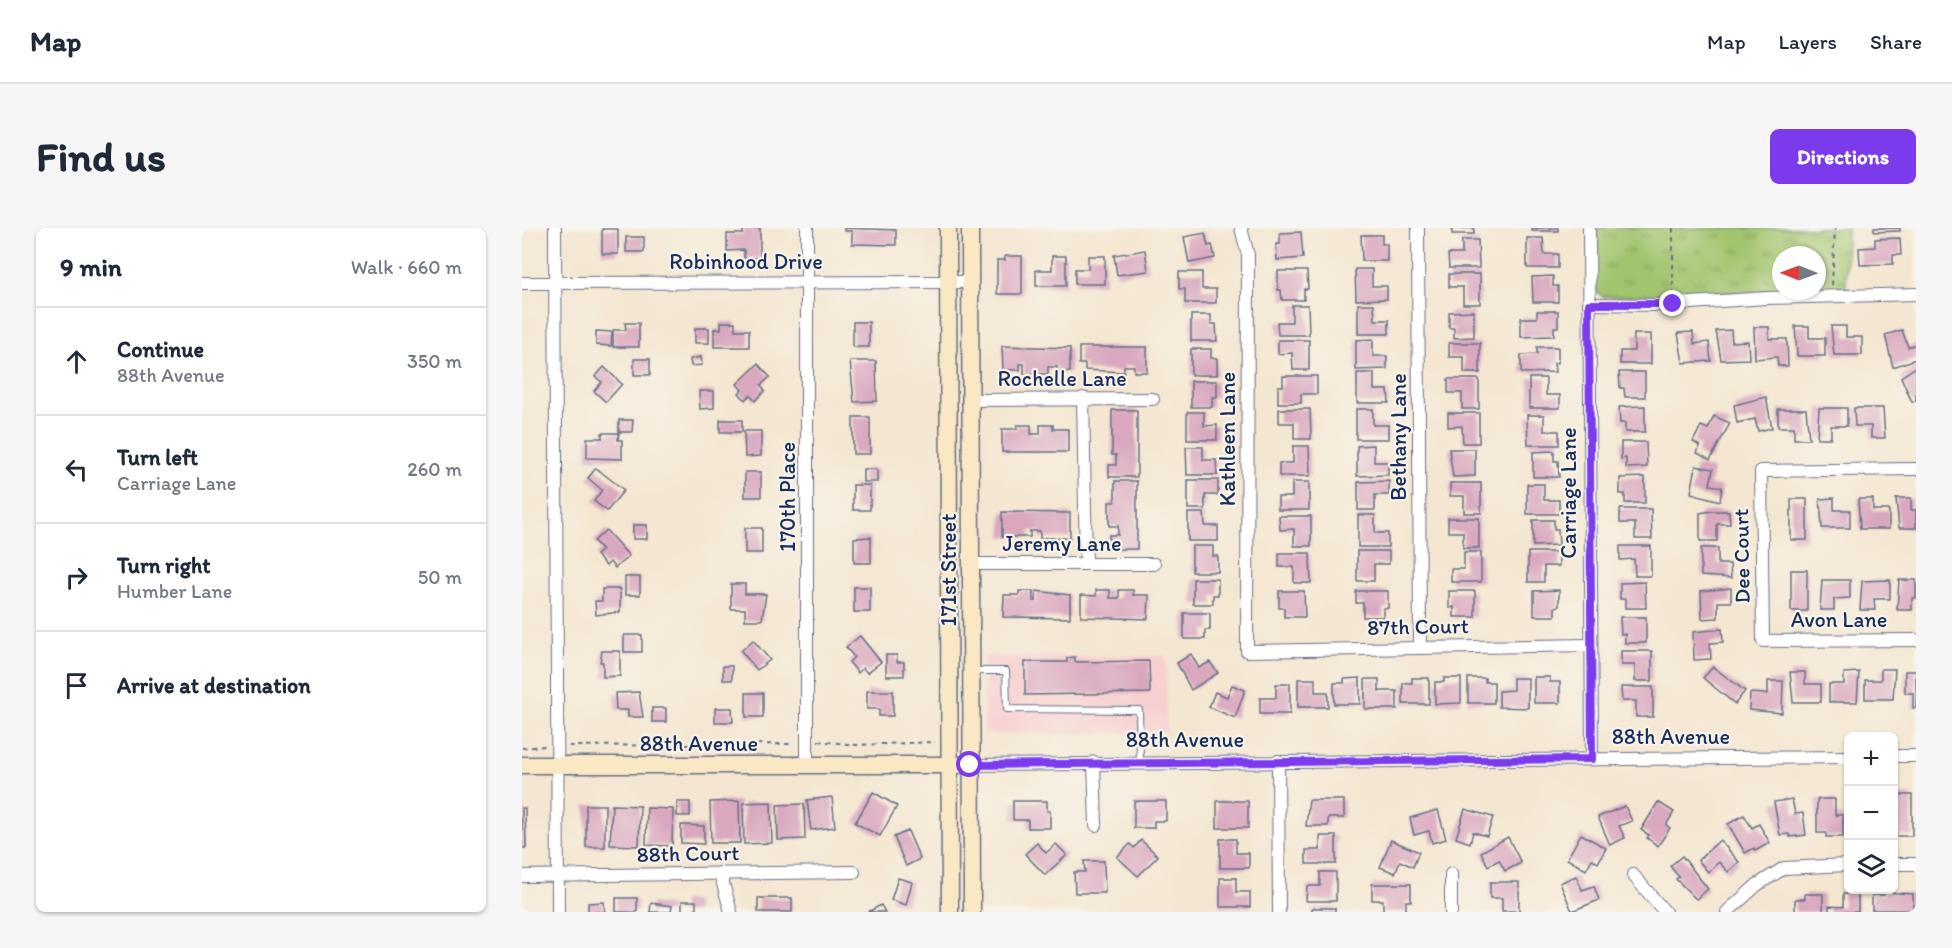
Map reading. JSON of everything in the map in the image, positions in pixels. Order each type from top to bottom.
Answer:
[{"type":"street","points":[[555,228],[558,912]]},
{"type":"street","name":"170th Place","points":[[807,228],[807,766]]},
{"type":"street","name":"171st Street","points":[[948,228],[950,912]]},
{"type":"street","name":"171st Street","points":[[970,228],[972,912]]},
{"type":"street","name":"Kathleen Lane","points":[[1241,228],[1248,255],[1246,651]]},
{"type":"street","name":"Bethany Lane","points":[[1418,228],[1420,647]]},
{"type":"street","name":"Carriage Lane","points":[[1589,228],[1589,645],[1592,759]]},
{"type":"street","name":"Robinhood Drive","points":[[522,283],[970,282]]},
{"type":"street","points":[[1589,304],[1673,304],[1916,294]]},
{"type":"street","points":[[1083,398],[1086,564]]},
{"type":"street","name":"Rochelle Lane","points":[[971,400],[1153,399]]},
{"type":"street","name":"Dee Court","points":[[1762,641],[1761,471],[1916,469]]},
{"type":"street","name":"Jeremy Lane","points":[[970,564],[1154,564]]},
{"type":"street","name":"Avon Lane","points":[[1762,641],[1916,640]]},
{"type":"street","name":"87th Court","points":[[1246,651],[1589,645]]},
{"type":"street","points":[[1898,756],[1916,756]]},
{"type":"street","name":"88th Avenue","points":[[522,765],[807,766],[1844,757]]},
{"type":"street","points":[[1278,761],[1279,912]]},
{"type":"street","points":[[1094,762],[1096,825]]},
{"type":"street","points":[[1898,864],[1916,864]]},
{"type":"street","points":[[1727,912],[1757,885],[1784,868],[1844,865]]},
{"type":"street","name":"88th Court","points":[[522,876],[854,872]]},
{"type":"street","points":[[720,873],[731,912]]},
{"type":"street","points":[[1451,874],[1451,912]]},
{"type":"street","points":[[1633,875],[1665,912]]},
{"type":"lane","points":[[971,671],[1006,671],[1007,709],[1139,710],[1140,762]]},
{"type":"path","points":[[1673,228],[1673,304]]},
{"type":"path","points":[[1833,297],[1835,228]]},
{"type":"path","points":[[522,748],[769,745],[808,742],[857,745],[949,742]]},
{"type":"shaded area","points":[[984,656],[1166,656],[1167,732],[984,734]]},
{"type":"green space","points":[[1595,228],[1847,228],[1846,289],[1826,289],[1826,246],[1772,246],[1772,290],[1603,297],[1596,291]]},
{"type":"building","points":[[743,228],[760,228],[760,258],[744,258],[744,250],[727,251],[727,234],[743,234]]},
{"type":"building","points":[[844,228],[896,230],[896,245],[852,244],[852,231],[844,231]]},
{"type":"building","points":[[1452,228],[1474,228],[1474,234],[1452,234]]},
{"type":"building","points":[[1532,228],[1558,228],[1558,231],[1532,231]]},
{"type":"building","points":[[1874,228],[1900,228],[1900,231],[1874,232]]},
{"type":"building","points":[[602,229],[618,229],[618,254],[602,254]]},
{"type":"building","points":[[1301,232],[1303,258],[1277,260],[1276,244],[1280,244],[1280,233]]},
{"type":"building","points":[[1205,233],[1208,246],[1212,245],[1215,258],[1189,263],[1184,237]]},
{"type":"building","points":[[1361,235],[1382,235],[1382,244],[1387,244],[1387,261],[1362,261]]},
{"type":"building","points":[[626,237],[644,237],[644,252],[626,252]]},
{"type":"building","points":[[1527,238],[1543,238],[1544,254],[1558,254],[1558,268],[1527,268]]},
{"type":"building","points":[[1900,238],[1901,255],[1893,255],[1893,264],[1860,265],[1859,248],[1875,247],[1875,239]]},
{"type":"building","points":[[1462,240],[1478,240],[1479,268],[1449,268],[1448,254],[1462,254]]},
{"type":"building","points":[[1145,250],[1148,271],[1117,275],[1114,255]]},
{"type":"building","points":[[1005,256],[1022,256],[1022,294],[997,294],[997,260],[1005,260]]},
{"type":"building","points":[[1052,256],[1066,256],[1066,286],[1036,286],[1036,270],[1052,270]]},
{"type":"building","points":[[1088,256],[1105,256],[1105,284],[1075,284],[1075,269],[1088,269]]},
{"type":"building","points":[[1355,269],[1372,269],[1372,286],[1387,286],[1387,299],[1356,300]]},
{"type":"building","points":[[1278,271],[1307,271],[1308,289],[1304,289],[1304,300],[1282,300],[1281,290],[1278,290]]},
{"type":"building","points":[[1179,272],[1202,272],[1202,289],[1216,289],[1216,303],[1185,303],[1185,289],[1179,289]]},
{"type":"building","points":[[1449,274],[1480,274],[1480,304],[1463,304],[1463,287],[1449,287]]},
{"type":"building","points":[[1553,276],[1553,286],[1558,286],[1558,302],[1533,302],[1532,277]]},
{"type":"building","points":[[1358,304],[1374,304],[1375,320],[1389,320],[1389,334],[1358,334]]},
{"type":"building","points":[[1292,305],[1308,305],[1309,335],[1278,335],[1277,322],[1292,322]]},
{"type":"building","points":[[1474,311],[1474,337],[1454,338],[1454,328],[1449,328],[1449,312]]},
{"type":"building","points":[[1537,311],[1558,311],[1558,327],[1554,327],[1554,336],[1521,337],[1521,318],[1537,318]]},
{"type":"building","points":[[1191,315],[1211,315],[1211,324],[1216,324],[1217,341],[1191,341]]},
{"type":"building","points":[[721,322],[735,322],[735,330],[749,330],[749,347],[714,347],[714,329],[721,329]]},
{"type":"building","points":[[853,322],[869,322],[869,347],[853,347]]},
{"type":"building","points":[[625,323],[639,323],[639,347],[613,347],[613,330],[626,330]]},
{"type":"building","points":[[1795,326],[1809,326],[1809,338],[1825,338],[1825,356],[1797,356]]},
{"type":"building","points":[[1831,326],[1846,326],[1846,337],[1862,337],[1862,355],[1834,355]]},
{"type":"building","points":[[1754,327],[1769,327],[1769,339],[1787,339],[1788,366],[1778,366],[1777,357],[1755,359]]},
{"type":"building","points":[[695,328],[709,328],[709,343],[695,343]]},
{"type":"building","points":[[1731,330],[1732,342],[1748,341],[1749,359],[1721,360],[1716,331]]},
{"type":"building","points":[[1902,330],[1908,347],[1916,344],[1916,359],[1893,367],[1885,335]]},
{"type":"building","points":[[596,331],[612,332],[611,346],[596,345]]},
{"type":"building","points":[[1693,332],[1694,344],[1709,342],[1711,361],[1683,363],[1678,333]]},
{"type":"building","points":[[1634,334],[1651,334],[1651,364],[1620,364],[1620,351],[1634,351]]},
{"type":"building","points":[[1373,339],[1373,356],[1387,356],[1387,369],[1356,370],[1356,340]]},
{"type":"building","points":[[1278,340],[1309,340],[1309,370],[1293,370],[1292,353],[1278,354]]},
{"type":"building","points":[[1449,343],[1480,343],[1480,373],[1464,373],[1464,357],[1449,357]]},
{"type":"building","points":[[1002,346],[1070,348],[1070,372],[1057,372],[1057,367],[1048,367],[1048,374],[1024,374],[1024,364],[1020,364],[1020,370],[1003,370]]},
{"type":"building","points":[[1079,347],[1147,347],[1147,372],[1134,372],[1134,366],[1124,366],[1124,372],[1085,370],[1085,364],[1079,364]]},
{"type":"building","points":[[1537,347],[1558,347],[1558,363],[1554,363],[1555,372],[1521,373],[1521,355],[1537,354]]},
{"type":"building","points":[[1191,349],[1211,349],[1211,358],[1217,358],[1217,375],[1191,375]]},
{"type":"building","points":[[701,357],[702,365],[691,366],[690,359]]},
{"type":"building","points":[[634,359],[650,359],[650,375],[634,375]]},
{"type":"building","points":[[850,361],[876,361],[877,401],[854,402]]},
{"type":"building","points":[[758,364],[770,377],[761,385],[765,391],[755,401],[750,395],[745,400],[739,393],[742,390],[737,384]]},
{"type":"building","points":[[604,367],[622,384],[606,402],[594,391],[602,382],[595,377]]},
{"type":"building","points":[[1916,367],[1916,401],[1912,402],[1901,377]]},
{"type":"building","points":[[1619,372],[1645,372],[1645,397],[1625,397],[1624,388],[1620,388]]},
{"type":"building","points":[[1357,373],[1374,373],[1374,390],[1388,390],[1389,403],[1357,403]]},
{"type":"building","points":[[1283,376],[1317,376],[1317,394],[1301,394],[1301,403],[1278,403],[1278,386],[1283,386]]},
{"type":"building","points":[[1529,378],[1546,378],[1546,395],[1560,395],[1560,408],[1529,408]]},
{"type":"building","points":[[1448,379],[1479,379],[1479,409],[1462,409],[1462,393],[1448,393]]},
{"type":"building","points":[[1191,381],[1217,381],[1217,397],[1212,397],[1212,407],[1191,407]]},
{"type":"building","points":[[699,391],[714,391],[714,408],[700,409]]},
{"type":"building","points":[[1766,397],[1772,428],[1758,431],[1755,419],[1737,423],[1734,405]]},
{"type":"building","points":[[1645,406],[1645,432],[1625,432],[1625,423],[1620,423],[1619,407]]},
{"type":"building","points":[[1819,408],[1847,408],[1847,426],[1831,426],[1831,438],[1817,438]]},
{"type":"building","points":[[1854,408],[1883,408],[1885,438],[1871,438],[1871,426],[1855,426]]},
{"type":"building","points":[[1279,409],[1310,409],[1311,439],[1294,439],[1294,423],[1279,423]]},
{"type":"building","points":[[1356,409],[1373,409],[1373,425],[1388,425],[1388,439],[1356,439]]},
{"type":"building","points":[[1778,409],[1806,409],[1809,439],[1794,439],[1794,427],[1778,427]]},
{"type":"building","points":[[1112,410],[1137,410],[1137,477],[1109,477],[1109,465],[1116,465],[1116,455],[1112,455]]},
{"type":"building","points":[[1187,412],[1204,412],[1204,426],[1217,425],[1217,440],[1187,440]]},
{"type":"building","points":[[1448,413],[1479,413],[1479,443],[1463,443],[1462,426],[1448,427]]},
{"type":"building","points":[[1527,415],[1544,415],[1544,431],[1559,431],[1559,445],[1528,445]]},
{"type":"building","points":[[1714,416],[1730,423],[1710,460],[1697,453],[1700,446],[1693,442],[1701,426],[1708,429]]},
{"type":"building","points":[[853,417],[870,417],[870,454],[853,454]]},
{"type":"building","points":[[619,420],[633,420],[632,432],[619,432]]},
{"type":"building","points":[[720,420],[742,420],[742,432],[720,432]]},
{"type":"building","points":[[1017,425],[1031,425],[1031,434],[1040,434],[1040,425],[1053,425],[1053,429],[1068,429],[1068,452],[1002,452],[1002,429],[1017,429]]},
{"type":"building","points":[[744,431],[761,431],[761,456],[745,457]]},
{"type":"building","points":[[602,433],[619,433],[618,440],[622,440],[622,459],[587,458],[587,438],[602,438]]},
{"type":"building","points":[[1621,442],[1646,442],[1647,467],[1626,468],[1626,458],[1621,459]]},
{"type":"building","points":[[1374,445],[1374,462],[1388,462],[1388,475],[1357,476],[1357,446]]},
{"type":"building","points":[[1293,446],[1309,446],[1310,476],[1279,476],[1279,463],[1293,463]]},
{"type":"building","points":[[1186,447],[1203,447],[1203,460],[1216,460],[1217,475],[1187,475]]},
{"type":"building","points":[[1449,449],[1475,449],[1475,476],[1453,477]]},
{"type":"building","points":[[1554,451],[1554,461],[1558,461],[1559,477],[1533,477],[1533,452]]},
{"type":"building","points":[[1696,466],[1713,469],[1710,485],[1722,487],[1720,501],[1691,493]]},
{"type":"building","points":[[596,468],[624,490],[607,511],[594,501],[602,490],[588,478]]},
{"type":"building","points":[[863,469],[877,469],[877,482],[863,482]]},
{"type":"building","points":[[745,472],[761,472],[761,497],[745,497]]},
{"type":"building","points":[[1645,477],[1645,503],[1625,503],[1625,494],[1620,494],[1620,478]]},
{"type":"building","points":[[1188,480],[1218,480],[1218,495],[1205,495],[1205,509],[1188,509]]},
{"type":"building","points":[[1115,481],[1137,481],[1137,549],[1109,549],[1109,535],[1118,535],[1118,526],[1109,526],[1109,502],[1115,502]]},
{"type":"building","points":[[1389,481],[1389,495],[1375,495],[1375,510],[1358,510],[1358,482]]},
{"type":"building","points":[[1292,482],[1309,482],[1309,510],[1278,510],[1278,497],[1292,497]]},
{"type":"building","points":[[1450,483],[1481,483],[1481,513],[1464,513],[1464,496],[1450,496]]},
{"type":"building","points":[[1527,484],[1544,484],[1544,500],[1559,500],[1559,514],[1527,514]]},
{"type":"building","points":[[853,485],[870,485],[870,510],[853,510]]},
{"type":"building","points":[[1834,498],[1834,510],[1850,510],[1850,528],[1822,528],[1820,499]]},
{"type":"building","points":[[1896,498],[1911,498],[1911,510],[1916,510],[1916,528],[1899,528]]},
{"type":"building","points":[[1791,499],[1807,499],[1807,540],[1791,540]]},
{"type":"building","points":[[1858,499],[1873,499],[1873,510],[1889,510],[1889,529],[1860,529]]},
{"type":"building","points":[[1620,509],[1651,509],[1652,539],[1635,539],[1635,523],[1620,523]]},
{"type":"building","points":[[1729,511],[1730,524],[1717,524],[1717,541],[1700,541],[1700,513]]},
{"type":"building","points":[[1002,512],[1070,513],[1070,538],[1040,538],[1040,531],[1030,531],[1030,537],[1002,537]]},
{"type":"building","points":[[1188,513],[1204,513],[1205,526],[1218,526],[1218,541],[1188,541]]},
{"type":"building","points":[[1358,515],[1375,515],[1375,533],[1388,533],[1388,547],[1358,547]]},
{"type":"building","points":[[1279,516],[1311,516],[1311,546],[1294,546],[1294,529],[1280,530]]},
{"type":"building","points":[[1448,518],[1479,518],[1479,548],[1463,548],[1463,532],[1448,532]]},
{"type":"building","points":[[1533,520],[1554,520],[1554,529],[1558,529],[1559,545],[1533,546]]},
{"type":"building","points":[[633,525],[647,525],[647,539],[633,539]]},
{"type":"building","points":[[745,528],[762,528],[762,553],[745,553]]},
{"type":"building","points":[[606,530],[629,556],[615,568],[610,562],[606,566],[596,555],[602,550],[594,541]]},
{"type":"building","points":[[871,537],[871,563],[854,563],[854,538]]},
{"type":"building","points":[[1192,546],[1213,546],[1213,556],[1218,556],[1218,572],[1192,572]]},
{"type":"building","points":[[1620,546],[1651,546],[1651,576],[1635,576],[1634,559],[1620,560]]},
{"type":"building","points":[[1701,548],[1718,548],[1718,564],[1730,564],[1731,578],[1701,576]]},
{"type":"building","points":[[1357,551],[1389,551],[1389,564],[1374,564],[1374,581],[1357,581]]},
{"type":"building","points":[[1464,552],[1481,552],[1481,582],[1451,582],[1451,569],[1464,569]]},
{"type":"building","points":[[1528,552],[1559,552],[1559,566],[1544,566],[1544,582],[1528,582]]},
{"type":"building","points":[[1279,553],[1310,553],[1311,583],[1294,583],[1294,567],[1279,567]]},
{"type":"building","points":[[1791,570],[1807,570],[1807,611],[1791,611]]},
{"type":"building","points":[[625,577],[640,577],[640,595],[625,595]]},
{"type":"building","points":[[1193,579],[1218,579],[1218,595],[1213,595],[1213,604],[1193,604]]},
{"type":"building","points":[[1822,580],[1850,580],[1850,598],[1834,599],[1834,610],[1820,610]]},
{"type":"building","points":[[1890,580],[1890,599],[1874,599],[1875,610],[1860,610],[1862,581]]},
{"type":"building","points":[[1899,580],[1916,580],[1916,598],[1912,598],[1912,610],[1897,610]]},
{"type":"building","points":[[1645,582],[1646,608],[1625,608],[1625,599],[1620,599],[1620,583]]},
{"type":"building","points":[[731,584],[745,584],[745,594],[766,594],[762,620],[745,620],[745,609],[731,609]]},
{"type":"building","points":[[854,587],[870,587],[870,612],[854,612]]},
{"type":"building","points":[[1731,588],[1731,602],[1718,602],[1718,618],[1702,619],[1701,591]]},
{"type":"building","points":[[602,589],[620,589],[620,612],[596,615],[595,601],[602,601]]},
{"type":"building","points":[[1096,590],[1110,590],[1110,598],[1119,598],[1119,590],[1133,590],[1133,595],[1149,595],[1148,619],[1081,617],[1081,595],[1096,596]]},
{"type":"building","points":[[1559,590],[1559,606],[1555,607],[1555,616],[1534,616],[1534,591]]},
{"type":"building","points":[[1019,591],[1033,591],[1033,601],[1036,601],[1036,591],[1070,595],[1070,618],[1003,617],[1004,595],[1019,595]]},
{"type":"building","points":[[1279,591],[1304,591],[1305,617],[1284,617],[1284,608],[1279,608]]},
{"type":"building","points":[[1356,591],[1388,591],[1388,608],[1383,608],[1383,617],[1363,617],[1363,603],[1356,603]]},
{"type":"building","points":[[1449,591],[1475,591],[1475,617],[1454,617],[1454,607],[1449,608]]},
{"type":"building","points":[[1184,613],[1210,613],[1210,630],[1205,630],[1205,639],[1184,639]]},
{"type":"building","points":[[1620,617],[1646,617],[1646,643],[1625,643],[1625,634],[1621,634]]},
{"type":"building","points":[[1722,629],[1723,642],[1710,643],[1711,659],[1694,660],[1693,632]]},
{"type":"building","points":[[624,635],[642,635],[642,652],[624,652]]},
{"type":"building","points":[[860,636],[881,662],[867,673],[863,668],[858,673],[849,662],[854,657],[846,647]]},
{"type":"building","points":[[753,640],[770,660],[757,670],[741,651]]},
{"type":"building","points":[[602,651],[620,651],[620,676],[603,677],[603,662],[600,662]]},
{"type":"building","points":[[1621,651],[1652,651],[1652,681],[1635,681],[1635,665],[1621,665]]},
{"type":"building","points":[[1191,654],[1199,668],[1210,662],[1218,673],[1191,690],[1177,663]]},
{"type":"building","points":[[886,655],[897,655],[897,662],[904,662],[904,676],[886,676]]},
{"type":"building","points":[[1075,657],[1075,662],[1149,661],[1150,693],[1025,695],[1025,662],[1067,662],[1067,658]]},
{"type":"building","points":[[723,666],[732,666],[732,680],[723,680]]},
{"type":"building","points":[[1713,667],[1745,691],[1735,704],[1703,678]]},
{"type":"building","points":[[1881,669],[1895,669],[1893,699],[1865,699],[1865,680],[1881,680]]},
{"type":"building","points":[[1905,671],[1916,671],[1916,708],[1913,708],[1913,693],[1905,693]]},
{"type":"building","points":[[1790,672],[1805,672],[1805,684],[1821,684],[1821,702],[1793,702]]},
{"type":"building","points":[[1859,672],[1857,702],[1829,702],[1829,684],[1844,684],[1844,673]]},
{"type":"building","points":[[1534,677],[1550,677],[1550,682],[1560,682],[1560,703],[1534,703]]},
{"type":"building","points":[[1360,678],[1360,704],[1334,704],[1334,683],[1344,683],[1344,679]]},
{"type":"building","points":[[1412,678],[1429,678],[1429,704],[1403,704],[1403,683],[1412,683]]},
{"type":"building","points":[[1444,678],[1461,678],[1461,703],[1435,704],[1435,682],[1444,682]]},
{"type":"building","points":[[1468,678],[1485,678],[1485,682],[1494,682],[1494,703],[1468,703]]},
{"type":"building","points":[[1513,678],[1528,678],[1528,708],[1499,707],[1499,691],[1513,690]]},
{"type":"building","points":[[1298,679],[1315,679],[1315,692],[1328,692],[1328,707],[1298,707]]},
{"type":"building","points":[[1365,679],[1379,679],[1379,691],[1397,691],[1397,709],[1365,709]]},
{"type":"building","points":[[1768,681],[1783,681],[1782,713],[1749,710],[1750,693],[1768,694]]},
{"type":"building","points":[[1276,684],[1290,684],[1290,714],[1260,714],[1260,698],[1276,698]]},
{"type":"building","points":[[1232,685],[1245,690],[1235,718],[1209,707],[1215,692],[1227,697]]},
{"type":"building","points":[[1621,687],[1653,687],[1653,717],[1636,717],[1636,701],[1622,701]]},
{"type":"building","points":[[867,691],[893,691],[893,716],[879,716],[879,709],[867,709]]},
{"type":"building","points":[[639,692],[643,717],[628,717],[628,710],[616,710],[615,693]]},
{"type":"building","points":[[746,693],[763,693],[763,717],[746,717]]},
{"type":"building","points":[[652,708],[666,708],[666,722],[652,722]]},
{"type":"building","points":[[715,708],[732,708],[733,722],[715,722]]},
{"type":"building","points":[[873,792],[897,806],[880,836],[855,823]]},
{"type":"building","points":[[1898,795],[1912,795],[1912,836],[1898,836]]},
{"type":"building","points":[[832,797],[835,827],[811,830],[807,800]]},
{"type":"building","points":[[1792,799],[1795,814],[1803,813],[1806,835],[1790,837],[1789,834],[1780,835],[1774,802]]},
{"type":"building","points":[[1817,799],[1835,799],[1835,815],[1843,815],[1843,837],[1826,837],[1826,833],[1817,833]]},
{"type":"building","points":[[1309,800],[1344,800],[1344,818],[1328,818],[1328,826],[1306,826]]},
{"type":"building","points":[[739,801],[740,843],[711,843],[710,802]]},
{"type":"building","points":[[1013,801],[1047,801],[1047,811],[1050,811],[1050,828],[1028,828],[1028,820],[1013,820]]},
{"type":"building","points":[[1134,801],[1166,801],[1166,821],[1154,821],[1154,828],[1134,828]]},
{"type":"building","points":[[1217,801],[1248,801],[1248,828],[1217,828]]},
{"type":"building","points":[[677,802],[690,802],[690,816],[677,816]]},
{"type":"building","points":[[771,802],[772,843],[744,844],[743,803]]},
{"type":"building","points":[[1658,802],[1674,812],[1666,825],[1670,828],[1658,846],[1647,838],[1649,835],[1641,830]]},
{"type":"building","points":[[804,804],[805,839],[778,840],[777,805]]},
{"type":"building","points":[[586,805],[605,805],[605,847],[586,847]]},
{"type":"building","points":[[612,805],[640,806],[639,846],[610,845]]},
{"type":"building","points":[[1625,806],[1632,821],[1619,826],[1625,838],[1610,845],[1598,817]]},
{"type":"building","points":[[522,808],[525,808],[526,848],[522,848]]},
{"type":"building","points":[[647,808],[673,809],[672,846],[646,845]]},
{"type":"building","points":[[1465,809],[1493,817],[1487,836],[1473,832],[1470,843],[1456,838]]},
{"type":"building","points":[[1438,810],[1446,839],[1432,843],[1429,831],[1414,835],[1410,818]]},
{"type":"building","points":[[1744,815],[1752,828],[1759,824],[1770,843],[1755,851],[1754,848],[1745,853],[1728,824]]},
{"type":"building","points":[[681,825],[704,826],[704,844],[681,843]]},
{"type":"building","points":[[908,831],[920,859],[906,866],[894,837]]},
{"type":"building","points":[[1581,834],[1606,848],[1598,863],[1592,859],[1586,870],[1567,859]]},
{"type":"building","points":[[1320,836],[1336,836],[1336,864],[1306,864],[1306,850],[1320,850]]},
{"type":"building","points":[[1508,837],[1521,863],[1505,871],[1499,860],[1488,866],[1481,852]]},
{"type":"building","points":[[1220,839],[1236,839],[1236,853],[1249,853],[1249,868],[1220,868]]},
{"type":"building","points":[[1141,840],[1158,856],[1138,876],[1117,857],[1130,844],[1134,848]]},
{"type":"building","points":[[1391,840],[1419,852],[1413,867],[1400,861],[1395,873],[1380,867]]},
{"type":"building","points":[[1720,840],[1739,862],[1728,872],[1719,862],[1708,872],[1698,860]]},
{"type":"building","points":[[1037,843],[1046,853],[1056,844],[1067,855],[1045,875],[1025,854]]},
{"type":"building","points":[[1682,856],[1708,889],[1696,899],[1676,879],[1679,877],[1670,866]]},
{"type":"building","points":[[1084,861],[1104,861],[1105,893],[1075,893],[1074,872],[1085,872]]},
{"type":"building","points":[[1320,872],[1336,872],[1336,901],[1306,901],[1307,886],[1320,886]]},
{"type":"building","points":[[1576,876],[1582,890],[1594,886],[1599,900],[1572,911],[1560,883]]},
{"type":"building","points":[[898,878],[912,882],[906,905],[891,900]]},
{"type":"building","points":[[1220,878],[1236,878],[1236,892],[1250,892],[1250,907],[1220,907]]},
{"type":"building","points":[[1490,882],[1519,882],[1519,911],[1502,911],[1502,898],[1490,898]]},
{"type":"building","points":[[1372,884],[1411,884],[1411,901],[1406,901],[1406,912],[1383,912],[1383,900],[1372,900]]},
{"type":"building","points":[[1805,894],[1823,894],[1823,912],[1795,912],[1795,899],[1805,899]]},
{"type":"building","points":[[1843,894],[1858,894],[1858,912],[1829,912],[1829,906],[1843,907]]},
{"type":"building","points":[[1913,894],[1913,910],[1872,910],[1872,895]]},
{"type":"building","points":[[616,898],[637,898],[637,912],[616,912]]},
{"type":"building","points":[[758,898],[792,898],[792,912],[758,912]]},
{"type":"building","points":[[682,901],[696,901],[696,912],[682,912]]},
{"type":"building","points":[[604,902],[605,912],[588,912],[588,903]]},
{"type":"building","points":[[651,903],[672,906],[671,912],[650,912]]},
{"type":"building","points":[[881,905],[885,912],[868,912]]},
{"type":"building","points":[[1312,908],[1335,908],[1335,912],[1312,912]]},
{"type":"route","points":[[970,765],[1094,762],[1592,759],[1589,645],[1589,304],[1673,304]]}]
